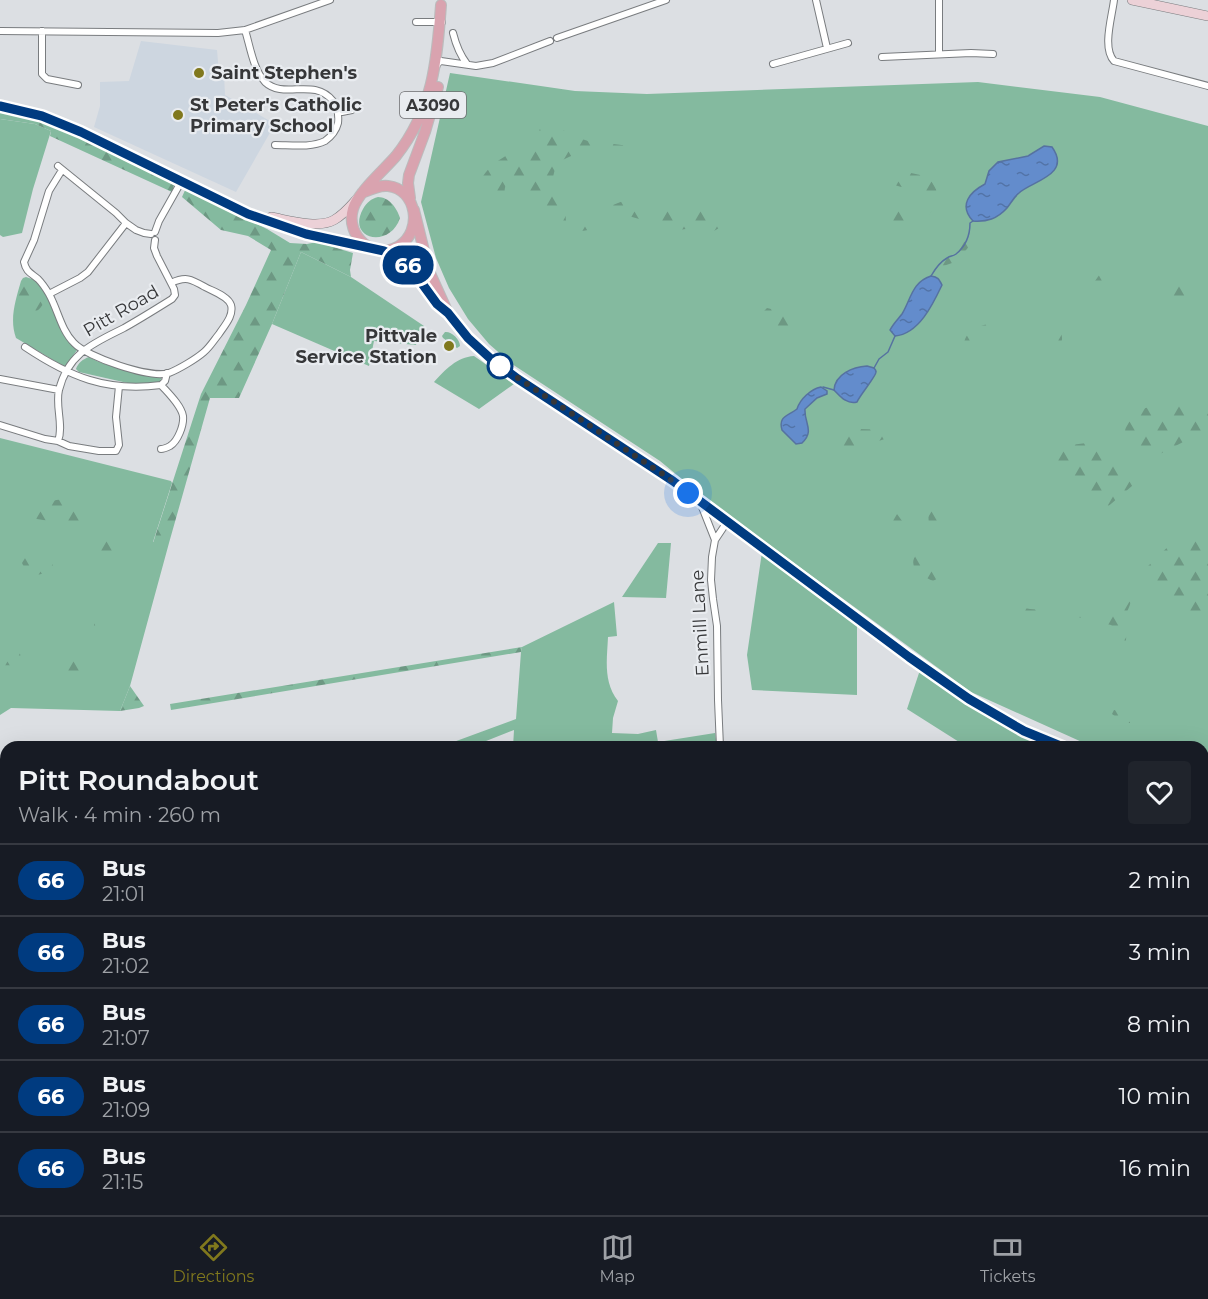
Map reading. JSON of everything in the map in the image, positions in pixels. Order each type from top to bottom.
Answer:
[{"type":"main road","points":[[1132,0],[1208,16]]},
{"type":"main road","name":"A3090","points":[[440,2],[441,61],[436,95],[408,183],[429,271],[448,313]]},
{"type":"main road","name":"A3090","points":[[360,196],[408,139],[422,111],[433,80],[441,22]]},
{"type":"main road","points":[[0,106],[42,116],[81,132],[248,214],[306,234],[384,251],[399,246],[405,241],[411,232],[413,221],[412,205],[403,191],[386,185],[360,196],[335,219],[320,224],[266,216],[234,206]]},
{"type":"main road","points":[[360,196],[353,209],[351,225],[358,239],[367,247]]},
{"type":"main road","name":"A3090","points":[[384,251],[411,267],[437,304],[491,359],[667,477],[969,699],[1024,731],[1048,741]]},
{"type":"street","points":[[0,31],[218,33],[245,30],[330,0]]},
{"type":"street","points":[[557,38],[666,0]]},
{"type":"street","points":[[816,0],[827,48]]},
{"type":"street","points":[[939,0],[939,54]]},
{"type":"street","points":[[1114,0],[1108,43],[1110,57],[1114,61],[1208,86]]},
{"type":"street","points":[[416,22],[441,22]]},
{"type":"street","points":[[245,30],[256,65],[264,81],[279,89],[300,88],[320,91],[332,99],[338,111],[335,131],[320,143],[275,145]]},
{"type":"street","points":[[42,31],[42,74],[47,80],[78,85]]},
{"type":"street","points":[[453,33],[456,45],[468,65]]},
{"type":"street","points":[[433,80],[438,63],[441,61],[476,66],[503,60],[550,41]]},
{"type":"street","points":[[773,64],[848,43]]},
{"type":"street","points":[[882,57],[993,54]]},
{"type":"street","points":[[338,111],[352,110],[358,105]]},
{"type":"street","points":[[171,283],[185,278],[194,280],[226,298],[231,305],[231,313],[226,324],[206,351],[167,373],[146,372],[118,365],[82,350],[73,343],[66,333],[49,294],[38,279],[28,272],[24,262],[34,240],[49,191],[60,168],[126,223],[136,230],[154,235],[159,221],[181,182]]},
{"type":"street","points":[[49,294],[88,272],[126,223]]},
{"type":"street","name":"Pitt Road","points":[[58,441],[60,432],[59,390],[66,371],[82,350],[172,300],[175,292],[154,248],[154,235]]},
{"type":"street","points":[[25,347],[81,378],[119,386],[161,385],[167,373]]},
{"type":"street","points":[[0,379],[59,390]]},
{"type":"street","points":[[161,385],[183,416],[178,435],[169,447],[161,449]]},
{"type":"street","points":[[0,425],[69,446],[116,451],[119,386]]},
{"type":"street","name":"Enmill Lane","points":[[700,501],[715,540],[711,579],[717,626],[720,741]]},
{"type":"street","points":[[715,540],[727,522]]},
{"type":"shaded area","name":"St Peter's Catholic Primary School","points":[[141,41],[217,50],[219,73],[224,75],[225,95],[275,124],[236,192],[94,127],[100,106],[100,82],[129,81]]},
{"type":"green space","points":[[450,73],[575,91],[647,94],[978,82],[1100,97],[1208,126],[1208,741],[1080,741],[971,692],[706,499],[660,461],[512,364],[489,344],[468,319],[449,288],[436,258],[421,202]]},
{"type":"green space","points":[[0,110],[40,119],[79,135],[175,182],[172,192],[50,136],[51,131],[35,124],[0,119]]},
{"type":"green space","points":[[0,119],[35,124],[51,131],[22,233],[3,237],[0,235]]},
{"type":"green space","points":[[548,127],[588,141],[635,148],[633,152],[585,151],[557,163],[553,181],[556,189],[567,202],[567,224],[569,227],[578,228],[581,225],[588,227],[588,230],[568,230],[549,221],[525,201],[511,181],[506,185],[505,195],[501,198],[489,196],[482,190],[483,176],[496,162],[529,145],[540,129]]},
{"type":"green space","points":[[903,172],[927,178],[935,186],[937,193],[934,208],[924,220],[910,226],[901,225],[888,218],[886,212],[890,207],[924,208],[929,198],[920,190],[891,183],[893,176]]},
{"type":"green space","points":[[186,188],[290,243],[317,242],[353,253],[351,277],[301,252],[239,398],[210,398],[169,543],[153,543],[201,394],[271,250],[248,236],[221,230],[182,197]]},
{"type":"green space","points":[[378,197],[392,204],[400,218],[395,228],[388,234],[371,237],[360,228],[359,220],[366,204]]},
{"type":"green space","points":[[623,201],[670,209],[688,207],[697,203],[721,212],[727,218],[724,225],[714,231],[694,228],[678,230],[618,213],[613,205]]},
{"type":"green space","points":[[965,228],[975,236],[963,254],[951,263],[930,268],[929,264],[955,244],[956,234]]},
{"type":"green space","points":[[301,252],[351,277],[424,326],[416,345],[374,341],[369,366],[272,324]]},
{"type":"green space","points":[[1102,271],[1112,278],[1114,283],[1108,289],[1094,287]]},
{"type":"green space","points":[[26,277],[35,280],[41,287],[66,337],[77,350],[65,367],[16,338],[13,324],[14,309],[21,281]]},
{"type":"green space","points":[[29,280],[39,289],[45,300],[39,309],[32,313],[24,311],[17,303],[22,281]]},
{"type":"green space","points":[[1178,281],[1186,284],[1192,291],[1191,300],[1184,304],[1175,302],[1170,296]]},
{"type":"green space","points":[[767,308],[793,314],[800,322],[784,334],[774,330],[764,311]]},
{"type":"green space","points":[[992,323],[998,328],[994,332],[974,345],[964,343],[971,331]]},
{"type":"green space","points":[[1057,328],[1062,341],[1053,352],[1050,339]]},
{"type":"green space","points":[[445,332],[455,336],[460,346],[457,348],[443,338]]},
{"type":"green space","points":[[474,356],[514,384],[479,409],[434,382],[457,362]]},
{"type":"green space","points":[[89,357],[124,370],[162,375],[160,383],[132,384],[79,372],[76,369],[78,365]]},
{"type":"green space","points":[[1165,402],[1208,407],[1208,438],[1187,440],[1152,458],[1125,433],[1126,419],[1136,411]]},
{"type":"green space","points":[[860,429],[890,430],[892,437],[852,450],[837,451],[829,448],[825,437],[832,433]]},
{"type":"green space","points":[[0,438],[172,483],[153,542],[169,543],[130,686],[120,711],[11,708],[0,715]]},
{"type":"green space","points":[[1102,441],[1139,480],[1105,509],[1061,468],[1053,451],[1063,446]]},
{"type":"green space","points":[[65,499],[80,505],[96,521],[96,526],[74,525],[37,519],[32,516],[31,512],[42,504]]},
{"type":"green space","points":[[933,506],[942,516],[941,528],[937,537],[931,535],[929,527],[928,509]]},
{"type":"green space","points":[[897,514],[905,525],[900,531],[893,528],[889,520],[892,515]]},
{"type":"green space","points":[[1179,536],[1208,537],[1208,619],[1192,629],[1169,594],[1145,569]]},
{"type":"green space","points":[[98,540],[112,542],[116,547],[117,559],[106,563],[99,559],[96,545]]},
{"type":"green space","points":[[658,543],[671,543],[666,598],[622,597]]},
{"type":"green space","points":[[762,552],[857,626],[857,695],[752,690],[747,655]]},
{"type":"green space","points":[[31,553],[51,561],[53,566],[42,574],[28,575],[22,563]]},
{"type":"green space","points":[[921,555],[941,569],[942,576],[933,581],[915,568],[913,561],[915,556]]},
{"type":"green space","points":[[1131,600],[1125,617],[1125,645],[1117,640],[1115,629],[1111,625],[1069,615],[1023,617],[1009,609],[1014,606],[1110,617],[1126,601]]},
{"type":"green space","points":[[614,602],[617,636],[608,637],[607,662],[610,686],[618,701],[612,733],[638,734],[656,730],[658,741],[513,741],[514,730],[486,741],[456,741],[516,719],[522,647]]},
{"type":"green space","points":[[109,613],[113,618],[112,625],[99,629],[94,628],[94,623],[104,614]]},
{"type":"green space","points":[[11,641],[20,652],[19,661],[13,665],[0,665],[0,646]]},
{"type":"green space","points":[[522,647],[521,652],[171,710],[170,704]]},
{"type":"green space","points":[[74,655],[81,669],[70,676],[57,674],[62,659]]},
{"type":"green space","points":[[920,670],[996,721],[1032,741],[958,741],[907,709]]},
{"type":"green space","points":[[130,686],[144,706],[120,711]]},
{"type":"green space","points":[[1114,710],[1121,711],[1130,718],[1130,723],[1124,723],[1112,714]]},
{"type":"green space","points":[[715,733],[716,741],[664,741]]},
{"type":"water","points":[[1044,146],[1052,147],[1057,157],[1054,171],[1019,193],[996,217],[973,221],[966,210],[966,204],[971,195],[985,184],[989,171],[998,162],[1028,156]]},
{"type":"water","points":[[931,276],[938,279],[942,285],[930,309],[911,330],[895,336],[890,330],[902,314],[916,287]]},
{"type":"water","points":[[867,366],[874,368],[876,374],[857,402],[847,401],[834,390],[835,384],[846,372]]},
{"type":"water","points":[[821,387],[827,391],[827,394],[817,398],[805,409],[808,435],[802,443],[796,444],[782,430],[781,422],[797,409],[806,395]]},
{"type":"waterway","points":[[931,276],[942,262],[956,254],[965,244],[970,223],[973,221]]},
{"type":"waterway","points":[[874,368],[879,359],[888,352],[895,336]]},
{"type":"waterway","points":[[823,387],[834,390]]},
{"type":"bus line","name":"66","points":[[0,106],[42,116],[81,132],[248,214],[306,234],[384,251],[407,263],[437,304],[491,359],[673,481],[772,557],[969,699],[1024,731],[1048,741]]},
{"type":"place","name":"Saint Stephen's","points":[[199,73]]},
{"type":"place","name":"St Peter's Catholic Primary School","points":[[178,115]]},
{"type":"place","name":"Pittvale Service Station","points":[[449,346]]},
{"type":"route","points":[[500,366],[688,493]]}]
